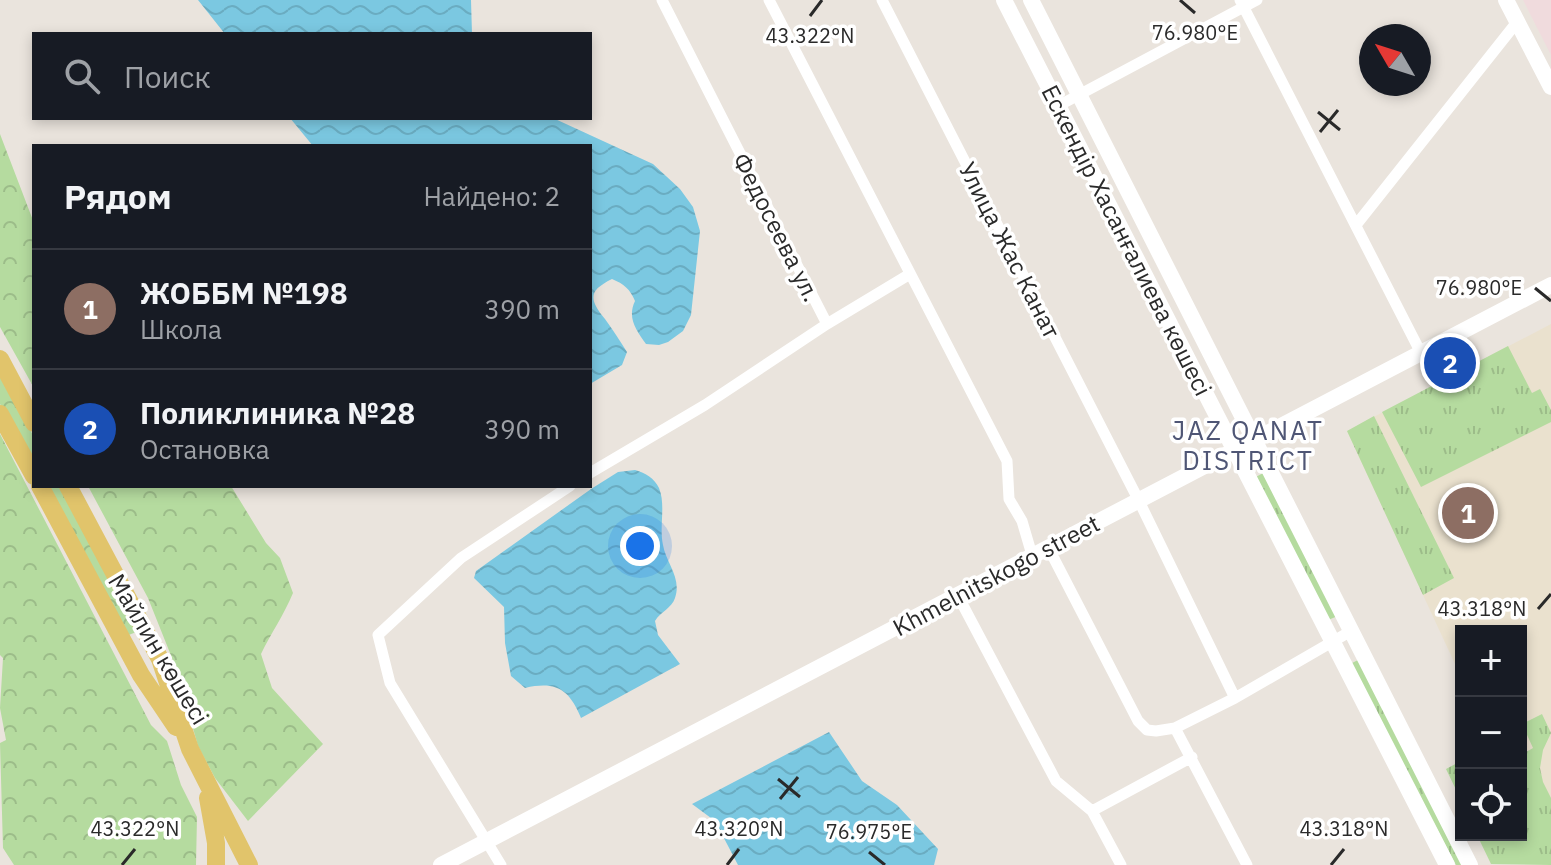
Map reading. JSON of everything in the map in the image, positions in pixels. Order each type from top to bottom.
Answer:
[{"type":"main road","points":[[0,359],[32,419]]},
{"type":"main road","points":[[0,414],[32,472]]},
{"type":"main road","name":"Майлин көшесі","points":[[41,488],[141,675],[190,749]]},
{"type":"main road","name":"Майлин көшесі","points":[[69,488],[160,659],[190,749]]},
{"type":"main road","points":[[190,749],[249,865]]},
{"type":"main road","points":[[205,780],[216,843],[216,865]]},
{"type":"street","name":"Федосеева ул.","points":[[592,472],[665,429],[827,324],[662,0]]},
{"type":"street","points":[[769,0],[1007,461],[1009,499],[1022,521],[1032,555]]},
{"type":"street","name":"Улица Жас Канат","points":[[882,0],[1138,499],[1235,698]]},
{"type":"street","name":"Ескендір Хасанғалиева көшесі","points":[[1004,0],[1447,865]]},
{"type":"street","name":"Ескендір Хасанғалиева көшесі","points":[[1031,0],[1470,865]]},
{"type":"street","points":[[1058,106],[1242,4],[1257,0]]},
{"type":"street","points":[[1506,0],[1551,87]]},
{"type":"street","points":[[1242,4],[1421,353]]},
{"type":"street","points":[[1356,225],[1517,22]]},
{"type":"street","points":[[827,324],[910,274]]},
{"type":"street","name":"Khmelnitskogo street","points":[[441,865],[1551,285]]},
{"type":"street","points":[[501,865],[390,683],[378,635],[461,558],[567,488]]},
{"type":"street","points":[[1048,547],[1138,721],[1147,730],[1175,728],[1235,698],[1351,631]]},
{"type":"street","points":[[957,594],[1056,781],[1092,811],[1121,865]]},
{"type":"street","points":[[1175,728],[1247,865]]},
{"type":"street","points":[[1092,811],[1192,757]]},
{"type":"shaded area","points":[[1523,0],[1551,0],[1551,55],[1531,16]]},
{"type":"shaded area","points":[[1551,324],[1551,865],[1527,818],[1527,625],[1455,625],[1455,664],[1347,431]]},
{"type":"green space","points":[[0,134],[32,218],[32,384],[0,327]]},
{"type":"green space","points":[[1508,346],[1532,393],[1540,389],[1551,410],[1551,422],[1421,487],[1382,412]]},
{"type":"green space","points":[[0,374],[32,433],[32,463],[0,404]]},
{"type":"green space","points":[[1374,416],[1454,578],[1423,595],[1347,431]]},
{"type":"green space","points":[[0,434],[151,725],[167,741],[181,785],[197,817],[196,865],[14,865],[3,848],[0,743],[6,740],[0,708],[3,658],[0,655]]},
{"type":"green space","points":[[1265,472],[1338,616],[1328,620],[1254,478]]},
{"type":"green space","points":[[46,488],[62,488],[139,631],[126,636]]},
{"type":"green space","points":[[89,488],[232,488],[266,543],[280,558],[293,593],[261,654],[272,688],[323,744],[248,821],[215,778],[198,746],[176,668],[148,598]]},
{"type":"green space","points":[[1360,659],[1466,865],[1456,865],[1350,664]]},
{"type":"green space","points":[[1542,714],[1551,733],[1543,750],[1540,768],[1551,798],[1551,865],[1491,864],[1480,841],[1527,841],[1527,752],[1533,748],[1527,735],[1527,722]]},
{"type":"green space","points":[[1455,764],[1455,788],[1446,769]]},
{"type":"water","points":[[198,0],[471,0],[472,32],[223,32]]},
{"type":"water","points":[[292,120],[557,120],[653,164],[680,189],[693,207],[700,231],[691,315],[683,331],[668,342],[646,344],[634,324],[632,313],[635,301],[631,293],[612,279],[604,283],[595,292],[594,301],[627,352],[622,365],[592,383],[592,144],[311,144]]},
{"type":"water","points":[[635,470],[652,479],[661,495],[663,545],[677,591],[671,605],[655,621],[658,635],[680,664],[581,718],[572,700],[560,690],[545,686],[525,688],[511,676],[505,643],[504,607],[474,578],[476,571],[591,489],[618,472]]},
{"type":"water","points":[[829,732],[862,781],[897,805],[938,849],[934,865],[738,865],[715,821],[692,804]]},
{"type":"place","name":"Поликлиника №28","points":[[1450,363]]},
{"type":"place","name":"ЖОББМ №198","points":[[1468,513]]},
{"type":"district","name":"JAZ QANAT DISTRICT","points":[[1248,445]]}]
